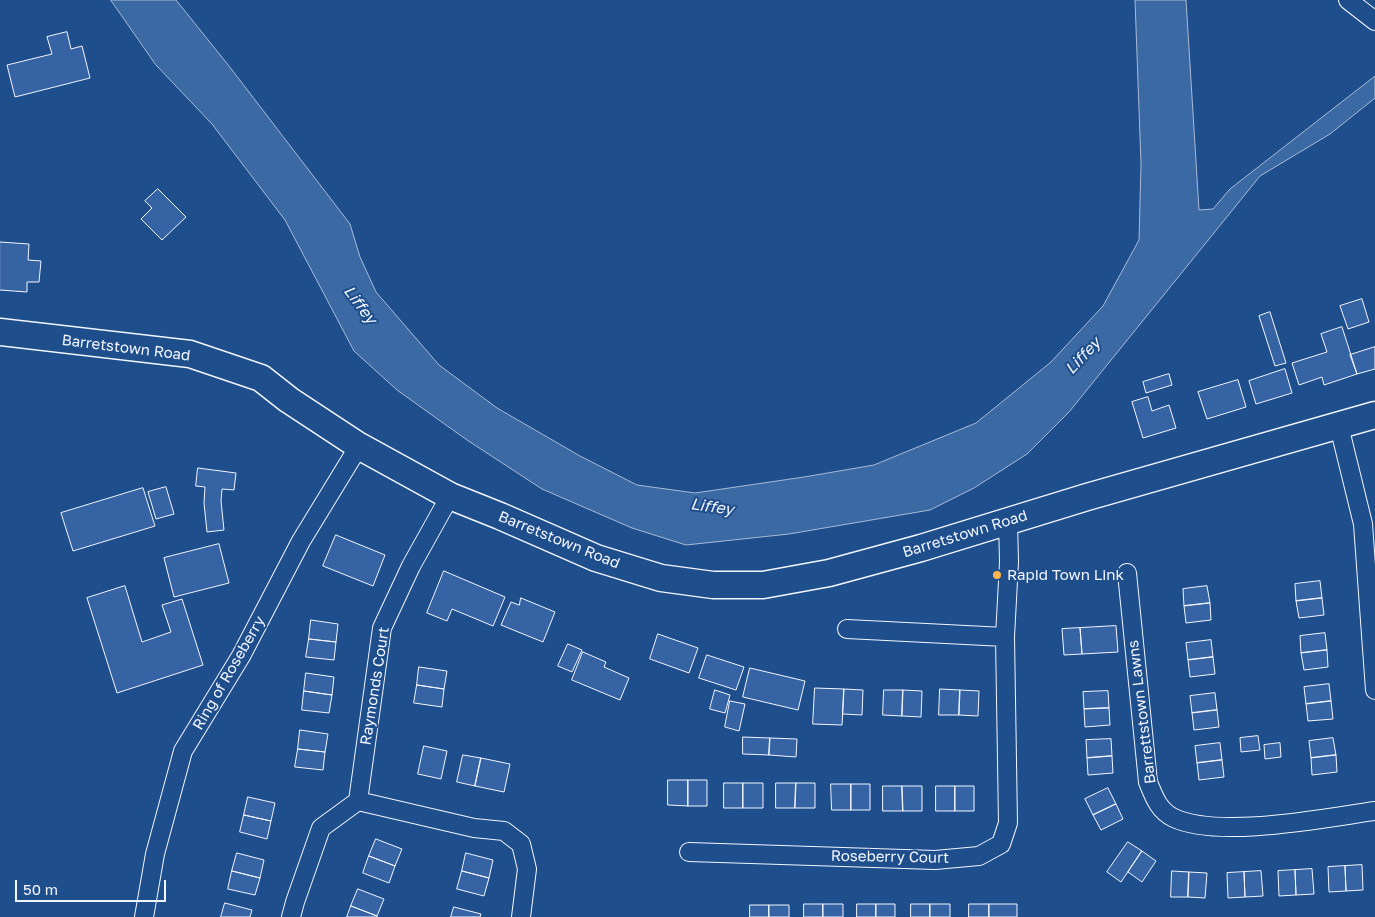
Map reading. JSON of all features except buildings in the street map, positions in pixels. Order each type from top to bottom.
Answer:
[{"type":"street","points":[[1348,0],[1375,21]]},
{"type":"street","name":"Barretstown Road","points":[[0,332],[190,354],[261,378],[289,400],[360,446],[450,496],[596,558],[661,578],[713,585],[763,585],[829,573],[921,548],[1095,494],[1375,415]]},
{"type":"street","points":[[1339,426],[1362,524],[1375,690]]},
{"type":"street","name":"Ring of Roseberry","points":[[144,917],[155,854],[183,751],[241,656],[301,541],[360,446]]},
{"type":"street","name":"Raymonds Court","points":[[358,801],[382,628],[411,566],[450,496]]},
{"type":"street","name":"Roseberry Court","points":[[689,852],[935,860],[979,856],[1001,844],[1008,823],[1005,637],[1009,562],[1008,521]]},
{"type":"street","name":"Barrettstown Lawns","points":[[1127,573],[1148,782],[1158,806],[1173,818],[1194,824],[1232,827],[1291,823],[1375,811]]},
{"type":"street","points":[[847,630],[1005,637]]},
{"type":"street","points":[[291,917],[322,828],[358,801],[474,828],[504,831],[521,844],[527,870],[521,917]]},
{"type":"water","name":"Liffey","points":[[111,0],[176,0],[350,224],[360,257],[376,292],[439,365],[497,408],[580,456],[637,485],[695,493],[874,465],[976,423],[1051,362],[1103,306],[1139,240],[1141,164],[1135,0],[1186,0],[1199,210],[1213,209],[1230,189],[1375,76],[1375,98],[1330,134],[1260,176],[1069,412],[1027,454],[974,488],[930,510],[789,534],[686,545],[632,528],[542,489],[467,440],[397,390],[354,351],[285,220],[212,124],[156,65]]},
{"type":"place","name":"Rapid Town Link","points":[[997,575]]}]
